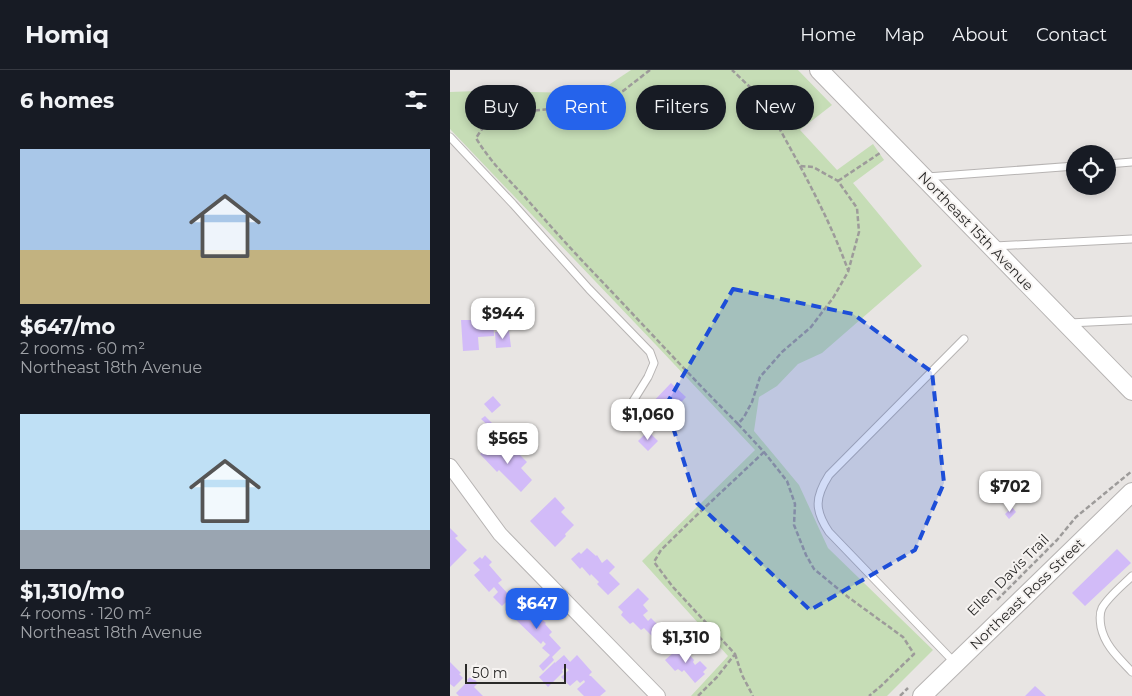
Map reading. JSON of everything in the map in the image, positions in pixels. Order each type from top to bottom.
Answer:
[{"type":"street","name":"Northeast 15th Avenue","points":[[819,70],[1132,391]]},
{"type":"street","points":[[450,466],[500,534],[658,696]]},
{"type":"street","name":"Northeast Ross Street","points":[[918,690],[955,663],[1132,492]]},
{"type":"lane","points":[[450,137],[589,289],[650,352],[654,363],[648,377],[625,414]]},
{"type":"lane","points":[[1116,163],[1132,162]]},
{"type":"lane","points":[[924,178],[1066,167]]},
{"type":"lane","points":[[991,246],[1132,239]]},
{"type":"lane","points":[[1066,324],[1132,320]]},
{"type":"lane","points":[[955,663],[829,532],[822,522],[818,510],[818,497],[822,485],[829,475],[964,339]]},
{"type":"lane","points":[[1132,576],[1106,602],[1100,614],[1101,629],[1106,643],[1132,672]]},
{"type":"path","points":[[650,70],[623,91],[608,97],[575,107],[516,112],[486,122],[476,138],[484,152],[564,242],[738,424],[788,481],[795,504],[794,525],[814,569],[848,597],[903,637],[914,654],[869,696]]},
{"type":"path","points":[[732,70],[752,89],[777,124],[822,207],[840,247],[848,272]]},
{"type":"path","points":[[838,181],[894,146]]},
{"type":"path","points":[[738,424],[752,402],[760,377],[782,352],[810,327],[833,298],[848,272],[859,232],[857,208],[838,181],[813,168],[800,166]]},
{"type":"path","points":[[753,696],[742,675],[735,654],[673,587],[654,562],[668,544],[764,452]]},
{"type":"path","name":"Ellen Davis Trail","points":[[994,603],[1057,540],[1076,517],[1132,470]]},
{"type":"path","points":[[698,696],[717,677],[735,654]]},
{"type":"path","points":[[900,696],[918,690]]},
{"type":"highlighted area","points":[[733,289],[853,314],[932,372],[944,483],[915,550],[810,610],[697,503],[666,405]]},
{"type":"green space","points":[[631,70],[798,70],[813,85],[736,85],[736,130],[800,130],[837,170],[873,144],[884,160],[853,183],[922,266],[822,353],[798,364],[777,386],[759,397],[754,431],[799,485],[828,548],[933,650],[887,696],[691,696],[728,656],[642,561],[755,450],[450,129],[450,92],[465,91],[465,130],[536,130],[536,92],[546,92],[546,130],[626,130],[626,85],[608,85]]},
{"type":"green space","points":[[814,86],[832,105],[814,119]]},
{"type":"building","points":[[480,316],[482,319],[493,318],[494,336],[478,337],[479,350],[463,351],[461,320],[471,320],[472,317]]},
{"type":"building","points":[[509,331],[511,347],[496,348],[495,332]]},
{"type":"building","points":[[671,383],[686,397],[671,413],[665,408],[649,424],[642,417],[648,411],[650,413],[653,409],[650,405]]},
{"type":"building","points":[[493,396],[501,405],[492,413],[484,404]]},
{"type":"building","points":[[485,416],[497,428],[494,431],[481,419]]},
{"type":"building","points":[[648,431],[658,441],[648,451],[638,441]]},
{"type":"building","points":[[497,442],[510,456],[516,451],[527,462],[521,468],[532,480],[521,492],[499,470],[497,472],[480,454]]},
{"type":"building","points":[[555,497],[565,508],[561,512],[574,525],[555,547],[530,521]]},
{"type":"building","points":[[1012,507],[1016,512],[1009,519],[1005,514]]},
{"type":"building","points":[[450,528],[458,536],[455,538],[467,550],[450,567]]},
{"type":"building","points":[[587,548],[597,555],[602,563],[607,559],[615,567],[609,573],[620,584],[608,595],[597,584],[599,582],[591,574],[590,576],[582,567],[580,569],[571,559],[579,552],[581,554]]},
{"type":"building","points":[[1117,549],[1131,563],[1085,606],[1072,593]]},
{"type":"building","points":[[485,555],[492,562],[489,565],[502,580],[498,583],[511,597],[502,606],[493,597],[498,592],[494,587],[489,592],[474,575],[480,570],[473,563],[480,557],[482,559]]},
{"type":"building","points":[[638,588],[649,599],[643,605],[648,611],[643,615],[648,621],[651,618],[666,633],[658,642],[644,628],[641,630],[633,622],[630,624],[621,615],[623,612],[618,607]]},
{"type":"building","points":[[520,599],[546,623],[552,632],[549,635],[561,648],[552,657],[554,660],[543,671],[539,666],[550,655],[542,648],[546,644],[543,641],[541,644],[514,618],[518,614],[511,608]]},
{"type":"building","points":[[681,646],[694,660],[695,665],[700,661],[707,668],[703,672],[705,674],[695,683],[684,670],[682,672],[678,669],[675,671],[665,660]]},
{"type":"building","points":[[564,655],[570,662],[577,655],[592,672],[589,675],[606,691],[600,696],[584,696],[577,689],[585,682],[584,680],[580,683],[577,680],[570,686],[561,677],[569,670],[565,667],[562,670],[563,672],[548,687],[539,677]]},
{"type":"building","points":[[450,662],[461,673],[459,674],[463,678],[454,687],[450,684]]},
{"type":"building","points":[[471,676],[478,683],[474,687],[483,696],[459,696],[456,693]]},
{"type":"building","points":[[1035,686],[1046,696],[1025,696]]}]
